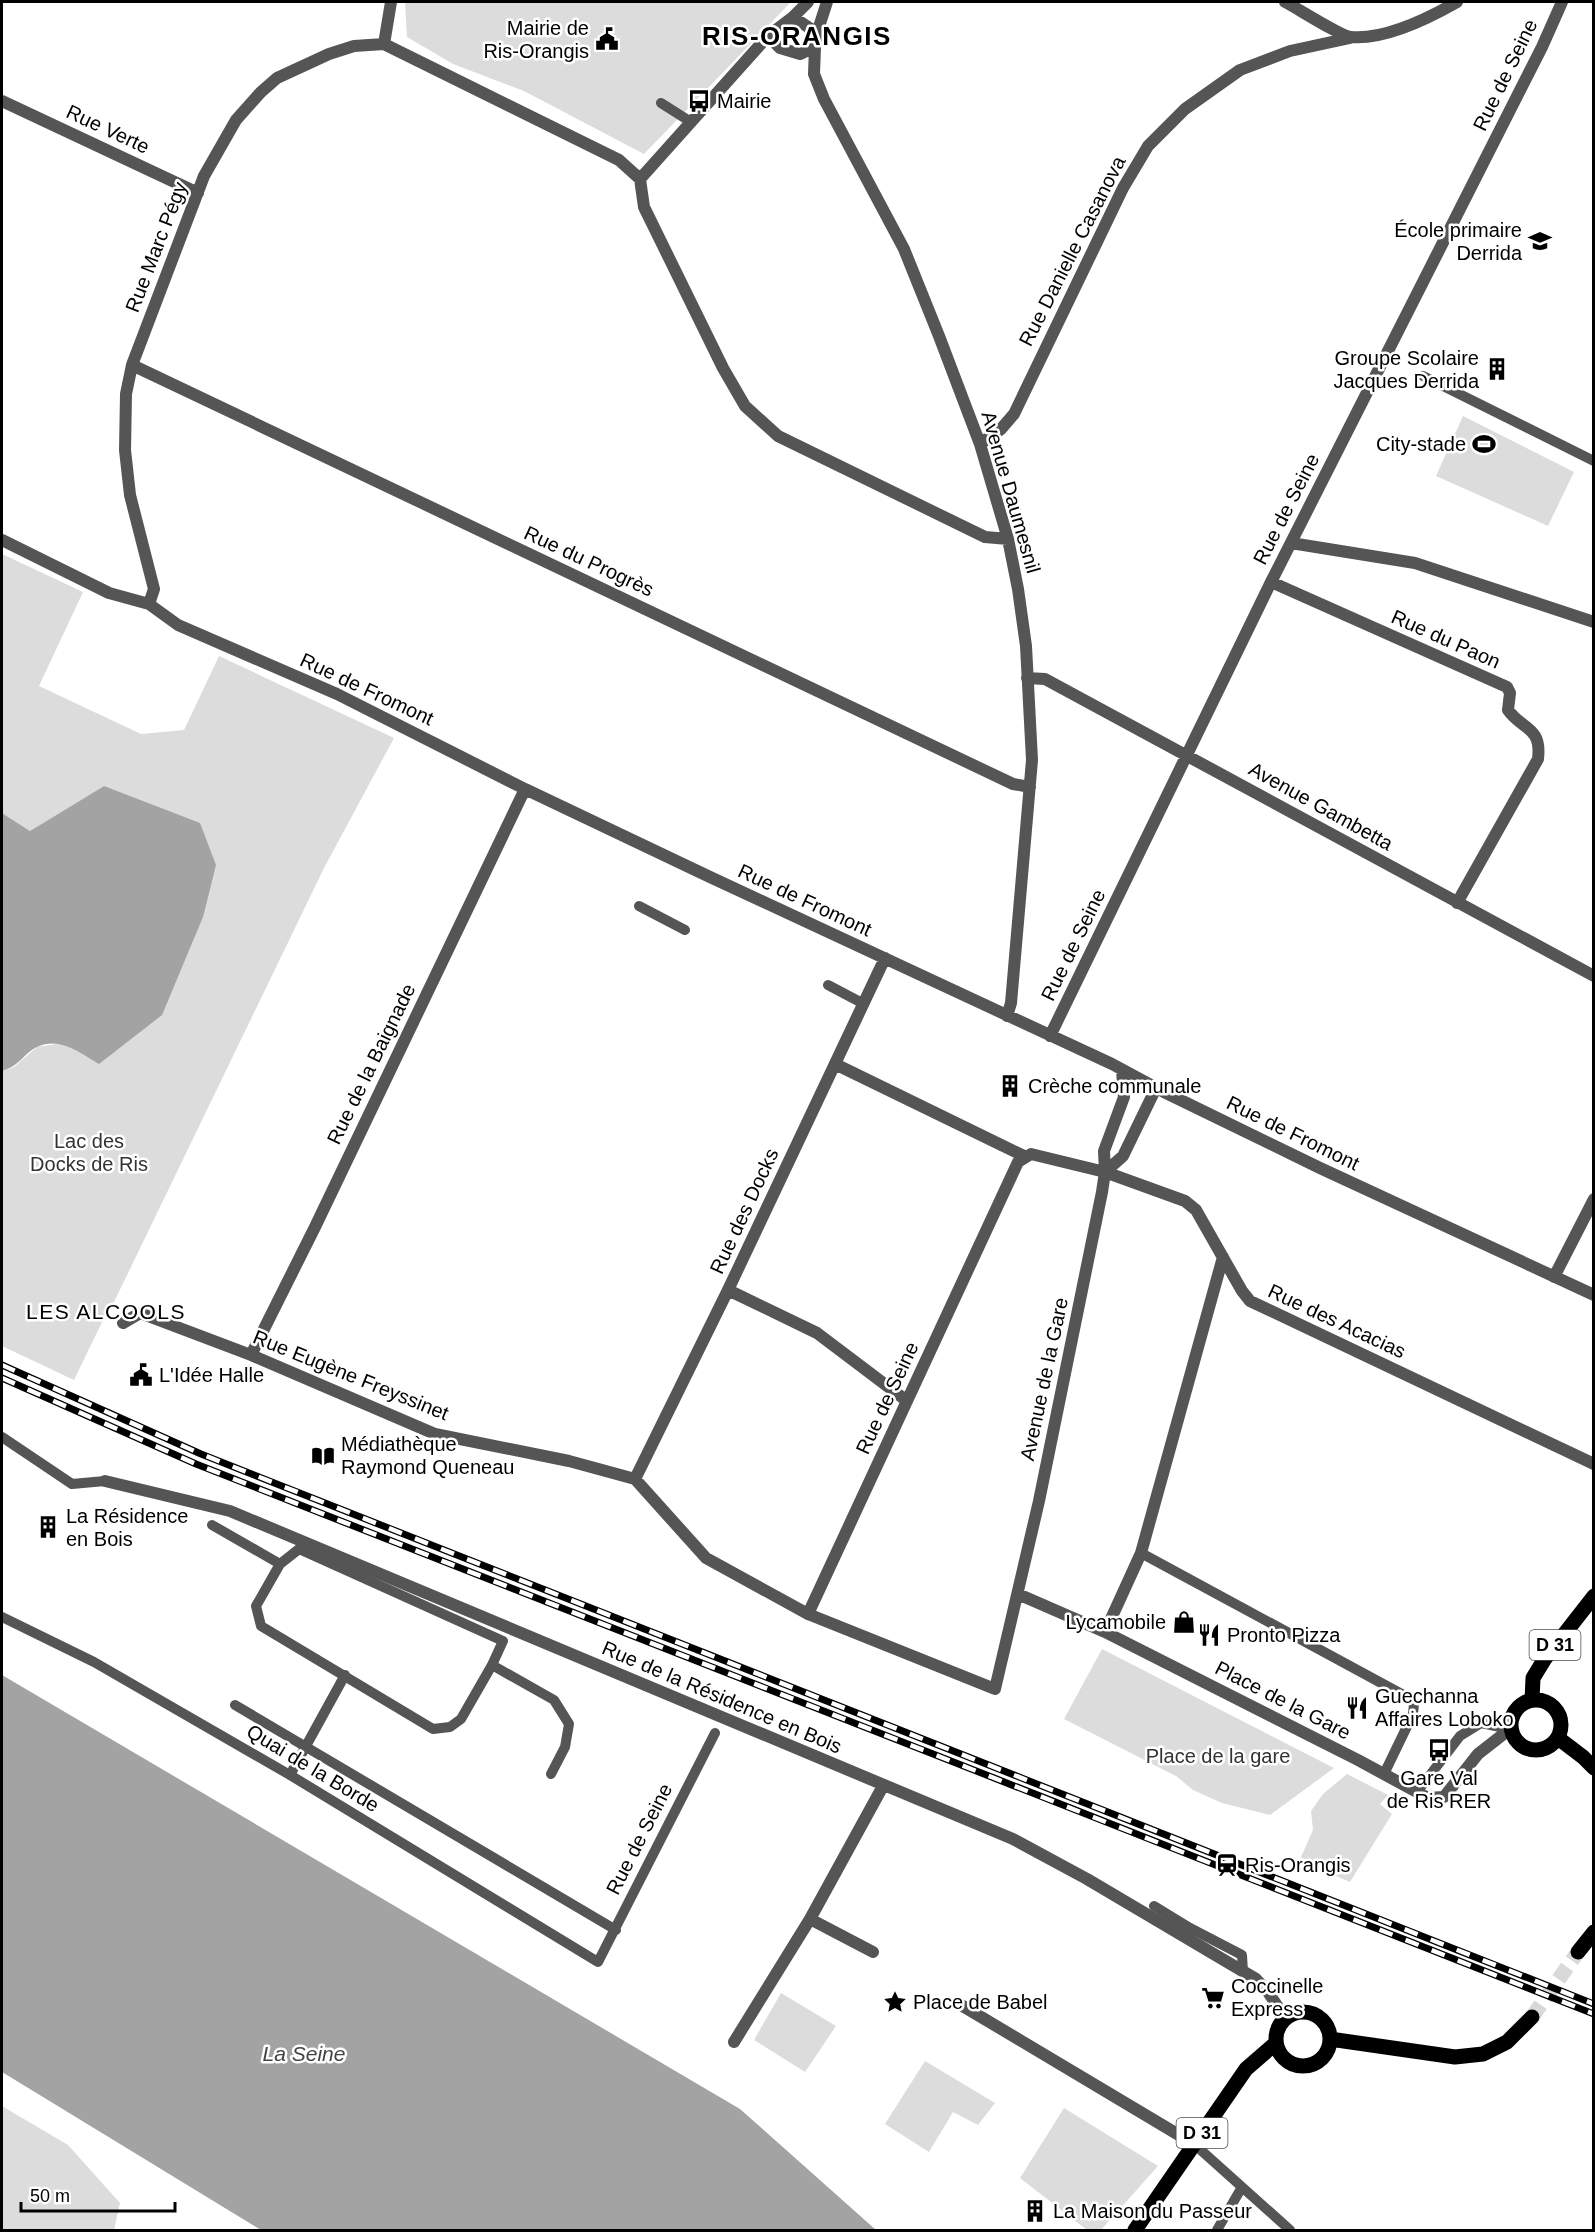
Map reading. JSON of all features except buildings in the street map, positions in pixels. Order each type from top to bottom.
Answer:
[{"type":"main road","name":"D 31","points":[[1532,1700],[1533,1678],[1593,1596]]},
{"type":"main road","points":[[1532,1700],[1548,1702],[1559,1714],[1561,1722],[1558,1738],[1546,1748],[1531,1750],[1517,1743],[1510,1729],[1513,1713],[1524,1702],[1532,1700]]},
{"type":"main road","points":[[1558,1738],[1583,1757],[1593,1768]]},
{"type":"main road","points":[[1578,1952],[1593,1932]]},
{"type":"main road","points":[[1299,2013],[1311,2014],[1321,2019],[1328,2030],[1330,2039],[1325,2056],[1307,2066],[1298,2066],[1287,2061],[1279,2052],[1276,2043],[1279,2027],[1286,2019],[1299,2013]]},
{"type":"main road","points":[[1330,2039],[1455,2057],[1474,2055],[1483,2054],[1507,2042],[1532,2017]]},
{"type":"main road","name":"D 31","points":[[1135,2230],[1246,2069],[1276,2043]]},
{"type":"street","points":[[391,2],[384,44],[619,160],[640,178],[644,207],[723,368],[745,406],[778,436],[985,537],[1008,539]]},
{"type":"street","points":[[640,178],[768,36],[808,2]]},
{"type":"street","name":"Avenue Daumesnil","points":[[827,2],[817,33],[814,74],[824,99],[904,249],[980,444],[1008,539],[1018,589],[1026,646],[1032,749],[1011,1003],[1007,1016]]},
{"type":"street","points":[[1285,2],[1350,38]]},
{"type":"street","name":"Rue Danielle Casanova","points":[[980,444],[1001,429],[1014,414],[1122,188],[1148,146],[1185,109],[1240,70],[1290,51],[1350,38],[1386,34],[1432,17],[1457,2]]},
{"type":"street","name":"Rue de Seine","points":[[1050,1036],[1271,582],[1542,47],[1562,2]]},
{"type":"street","points":[[793,17],[817,33]]},
{"type":"street","points":[[768,36],[780,48],[800,54],[815,47]]},
{"type":"street","name":"Rue Marc Pégy","points":[[149,604],[154,589],[130,495],[125,450],[126,394],[132,365],[204,176],[236,120],[277,78],[329,54],[354,46],[384,44]]},
{"type":"street","points":[[752,56],[780,48]]},
{"type":"street","name":"Rue Verte","points":[[2,101],[198,193]]},
{"type":"street","name":"Rue du Progrès","points":[[132,365],[1014,784],[1030,787]]},
{"type":"street","name":"Rue de Fromont","points":[[2,540],[109,593],[149,604],[177,625],[337,694],[525,789],[1122,1070],[1320,1168],[1593,1296]]},
{"type":"street","points":[[1291,543],[1415,563],[1593,622]]},
{"type":"street","name":"Rue du Paon","points":[[1271,582],[1507,687],[1510,693],[1508,710],[1512,716],[1535,734],[1539,750],[1538,759],[1457,903]]},
{"type":"street","name":"Avenue Gambetta","points":[[1027,678],[1045,679],[1593,976]]},
{"type":"street","name":"Rue de la Baignade","points":[[251,1355],[315,1227],[525,789]]},
{"type":"street","name":"Rue des Docks","points":[[635,1479],[728,1290],[885,958]]},
{"type":"street","points":[[835,1065],[1024,1156],[1038,1155],[1105,1172]]},
{"type":"street","points":[[1105,1172],[1104,1151],[1124,1097],[1122,1070]]},
{"type":"street","points":[[1105,1172],[1123,1156],[1156,1088]]},
{"type":"street","name":"Rue de Seine","points":[[808,1614],[1018,1162],[1024,1156]]},
{"type":"street","name":"Rue des Acacias","points":[[1105,1172],[1185,1201],[1196,1210],[1250,1301],[1593,1464]]},
{"type":"street","name":"Avenue de la Gare","points":[[808,1614],[995,1689],[1041,1489],[1105,1172]]},
{"type":"street","points":[[1554,1277],[1593,1199]]},
{"type":"street","points":[[1105,1632],[1141,1553],[1223,1257]]},
{"type":"street","points":[[728,1290],[818,1333],[907,1401]]},
{"type":"street","name":"Rue Eugène Freyssinet","points":[[123,1323],[140,1313],[251,1355],[435,1434],[569,1461],[635,1479]]},
{"type":"street","points":[[635,1479],[706,1558],[808,1614]]},
{"type":"street","name":"Rue de la Résidence en Bois","points":[[105,1481],[230,1511],[1013,1839],[1120,1898],[1256,1979],[1286,2019]]},
{"type":"street","name":"Place de la Gare","points":[[1018,1594],[1105,1632],[1428,1798],[1443,1797],[1478,1754],[1510,1729]]},
{"type":"street","points":[[734,2042],[810,1919],[883,1786]]},
{"type":"street","points":[[810,1919],[873,1952]]},
{"type":"street","points":[[961,2005],[1194,2145]]},
{"type":"lane","points":[[662,103],[691,122]]},
{"type":"lane","points":[[1423,376],[1593,461]]},
{"type":"lane","points":[[639,906],[685,930]]},
{"type":"lane","points":[[828,985],[864,1004]]},
{"type":"lane","points":[[2,1437],[72,1484],[105,1481]]},
{"type":"lane","points":[[212,1525],[280,1564]]},
{"type":"lane","points":[[299,1549],[503,1641],[461,1719],[450,1727],[433,1729],[261,1626],[256,1605],[280,1564],[299,1549]]},
{"type":"lane","points":[[1141,1553],[1409,1698],[1414,1704],[1413,1714],[1384,1774]]},
{"type":"lane","name":"Quai de la Borde","points":[[2,1617],[94,1662],[290,1775],[598,1962]]},
{"type":"lane","points":[[492,1665],[554,1700],[569,1724],[565,1748],[551,1774]]},
{"type":"lane","points":[[290,1775],[345,1675]]},
{"type":"lane","points":[[235,1705],[616,1930]]},
{"type":"lane","points":[[1417,1791],[1460,1736],[1481,1723],[1510,1729]]},
{"type":"lane","name":"Rue de Seine","points":[[598,1962],[715,1733]]},
{"type":"lane","points":[[1154,1906],[1242,1955],[1244,1972]]},
{"type":"lane","points":[[1194,2145],[1290,2230]]},
{"type":"lane","points":[[1217,2230],[1242,2187]]},
{"type":"green space","points":[[405,2],[791,2],[644,154],[524,91],[453,64],[407,37]]},
{"type":"green space","name":"City-stade","points":[[1463,416],[1574,472],[1548,526],[1436,476]]},
{"type":"green space","name":"Lac des Docks de Ris","points":[[2,554],[83,592],[39,686],[141,734],[184,730],[219,656],[394,738],[324,868],[74,1380],[2,1346],[2,1071],[14,1067],[37,1047],[63,1043],[104,786],[30,831],[2,813]]},
{"type":"green space","name":"Place de la gare","points":[[1102,1649],[1334,1768],[1270,1815],[1222,1803],[1193,1790],[1176,1776],[1064,1719]]},
{"type":"green space","points":[[1347,1774],[1388,1795],[1380,1804],[1392,1814],[1350,1882],[1305,1863],[1301,1857],[1313,1830],[1311,1811],[1323,1794]]},
{"type":"green space","points":[[781,1993],[836,2026],[805,2072],[754,2040]]},
{"type":"green space","points":[[925,2061],[995,2103],[978,2125],[953,2112],[929,2152],[885,2124]]},
{"type":"green space","points":[[2,2106],[68,2145],[120,2203],[114,2230],[2,2230]]},
{"type":"green space","points":[[1064,2108],[1158,2166],[1101,2230],[1087,2230],[1020,2178]]},
{"type":"water","points":[[104,786],[200,823],[216,865],[203,917],[162,1015],[99,1064],[70,1047],[54,1043],[37,1047],[14,1066],[2,1071],[2,813],[30,831]]},
{"type":"water","name":"La Seine","points":[[2,1675],[740,2109],[876,2230],[261,2230],[2,2072]]},
{"type":"tunnel","points":[[1532,2017],[1578,1952]]},
{"type":"railway","points":[[2,1365],[201,1454],[1594,2004]]},
{"type":"railway","points":[[2,1378],[196,1464],[1594,2014]]},
{"type":"place","name":"Mairie de Ris-Orangis","points":[[607,39]]},
{"type":"place","name":"Mairie","points":[[699,101]]},
{"type":"place","name":"École primaire Derrida","points":[[1540,241]]},
{"type":"place","name":"Groupe Scolaire Jacques Derrida","points":[[1497,369]]},
{"type":"place","name":"City-stade","points":[[1484,444]]},
{"type":"place","name":"Crèche communale","points":[[1010,1086]]},
{"type":"place","name":"L'Idée Halle","points":[[141,1375]]},
{"type":"place","name":"Médiathèque Raymond Queneau","points":[[323,1456]]},
{"type":"place","name":"La Résidence en Bois","points":[[48,1527]]},
{"type":"place","name":"Lycamobile","points":[[1184,1622]]},
{"type":"place","name":"Pronto Pizza","points":[[1209,1635]]},
{"type":"place","name":"Guechanna Affaires Loboko","points":[[1357,1708]]},
{"type":"place","name":"Gare Val de Ris RER","points":[[1439,1750]]},
{"type":"place","name":"Ris-Orangis","points":[[1227,1865]]},
{"type":"place","name":"Coccinelle Express","points":[[1213,1998]]},
{"type":"place","name":"Place de Babel","points":[[895,2002]]},
{"type":"place","name":"La Maison du Passeur","points":[[1035,2211]]},
{"type":"district","name":"RIS-ORANGIS","points":[[797,36]]},
{"type":"district","name":"LES ALCOOLS","points":[[106,1312]]}]
